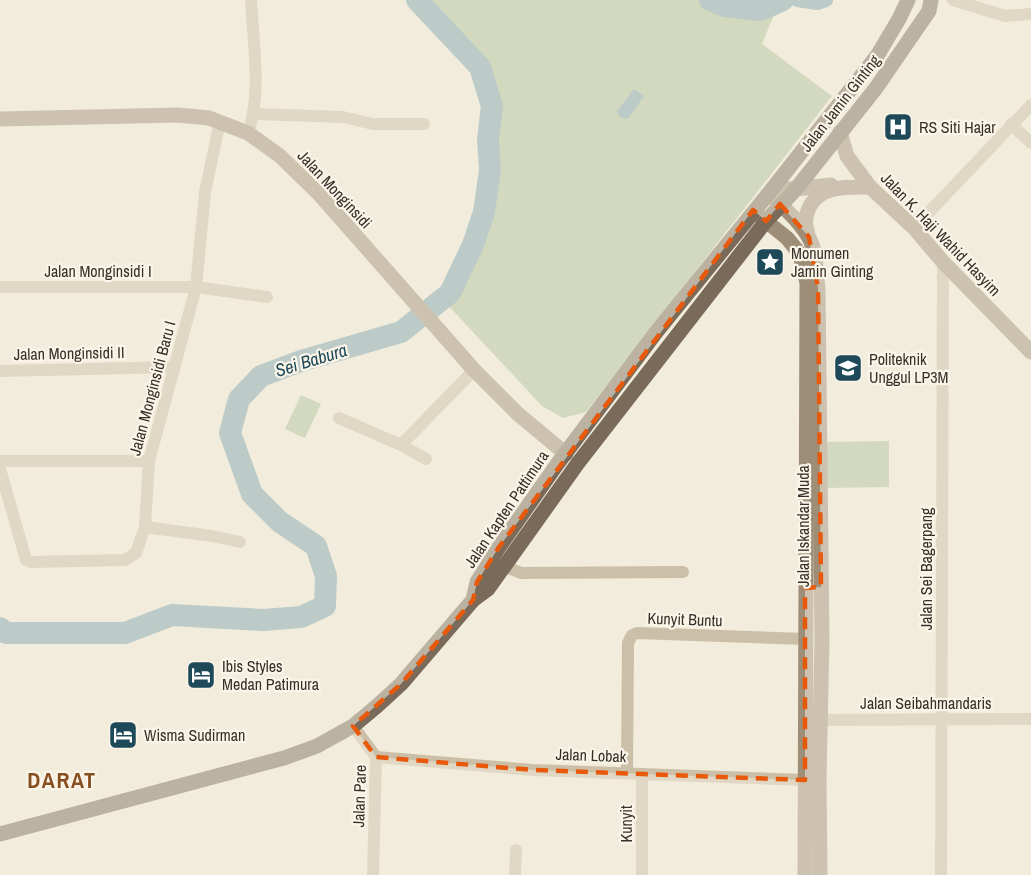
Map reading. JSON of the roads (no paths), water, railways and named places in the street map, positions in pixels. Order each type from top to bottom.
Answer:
[{"type":"main road","name":"Jalan Jamin Ginting","points":[[753,210],[771,191],[877,56],[908,0]]},
{"type":"main road","name":"Jalan Jamin Ginting","points":[[766,221],[795,189],[876,88],[929,11],[931,0]]},
{"type":"main road","name":"Jalan Monginsidi","points":[[0,119],[178,115],[220,121],[248,133],[280,156],[320,195],[474,370],[518,414],[566,454]]},
{"type":"main road","name":"Jalan K. Haji Wahid Hasyim","points":[[840,132],[847,156],[870,187],[914,228],[943,262],[1031,352]]},
{"type":"main road","points":[[771,191],[834,185],[870,187]]},
{"type":"main road","points":[[809,237],[805,216],[814,198],[828,190],[870,187]]},
{"type":"main road","name":"Jalan Iskandar Muda","points":[[771,191],[809,237],[818,288],[821,587],[820,875]]},
{"type":"main road","name":"Jalan Iskandar Muda","points":[[753,210],[787,238],[800,254],[807,283],[805,875]]},
{"type":"main road","name":"Jalan Kapten Pattimura","points":[[473,600],[477,582],[566,454],[657,331],[753,210]]},
{"type":"main road","name":"Jalan Kapten Pattimura","points":[[0,834],[284,758],[318,746],[353,726],[400,684],[473,600],[488,589],[578,463],[766,221]]},
{"type":"main road","points":[[805,588],[821,587]]},
{"type":"street","points":[[248,133],[254,114],[255,99],[251,0]]},
{"type":"street","points":[[952,0],[1005,16],[1031,14]]},
{"type":"street","points":[[914,228],[1031,105]]},
{"type":"street","points":[[254,114],[343,117],[373,124],[424,124]]},
{"type":"street","name":"Jalan Monginsidi Baru I","points":[[0,469],[27,560],[31,562],[124,560],[136,553],[145,527],[149,462],[196,287],[205,192],[220,121]]},
{"type":"street","points":[[1011,124],[1031,143]]},
{"type":"street","name":"Jalan Sei Bagerpang","points":[[941,875],[943,262]]},
{"type":"street","name":"Jalan Monginsidi I","points":[[0,287],[196,287],[267,297]]},
{"type":"street","name":"Jalan Monginsidi II","points":[[0,371],[175,367]]},
{"type":"street","points":[[401,445],[474,370]]},
{"type":"street","points":[[339,418],[401,445],[426,459]]},
{"type":"street","points":[[0,461],[149,462]]},
{"type":"street","points":[[145,527],[240,542]]},
{"type":"street","points":[[504,566],[521,573],[683,572]]},
{"type":"street","name":"Kunyit Buntu","points":[[627,773],[628,643],[632,635],[805,639]]},
{"type":"street","name":"Jalan Seibahmandaris","points":[[820,720],[1031,719]]},
{"type":"street","name":"Jalan Pare","points":[[353,726],[376,757],[373,875]]},
{"type":"street","name":"Jalan Lobak","points":[[376,757],[533,770],[805,780]]},
{"type":"street","name":"Kunyit","points":[[642,774],[642,875]]},
{"type":"street","points":[[515,875],[516,850]]},
{"type":"water","points":[[634,89],[644,96],[628,119],[621,118],[617,111]]},
{"type":"waterway","name":"Sei Babura","points":[[0,628],[6,633],[125,633],[172,615],[263,620],[301,617],[325,606],[326,576],[316,546],[280,522],[252,494],[230,433],[239,399],[261,376],[301,361],[401,332],[450,293],[473,245],[484,212],[490,170],[488,139],[492,106],[480,67],[417,0]]},
{"type":"waterway","name":"Sei Babura","points":[[710,0],[724,6],[761,10],[783,0]]},
{"type":"waterway","points":[[797,0],[817,3],[826,0]]},
{"type":"place","name":"RS Siti Hajar","points":[[898,127]]},
{"type":"place","name":"Monumen Jamin Ginting","points":[[770,262]]},
{"type":"place","name":"Politeknik Unggul LP3M","points":[[848,368]]},
{"type":"place","name":"Ibis Styles Medan Patimura","points":[[201,675]]},
{"type":"place","name":"Wisma Sudirman","points":[[123,735]]},
{"type":"district","name":"DARAT","points":[[62,780]]}]
